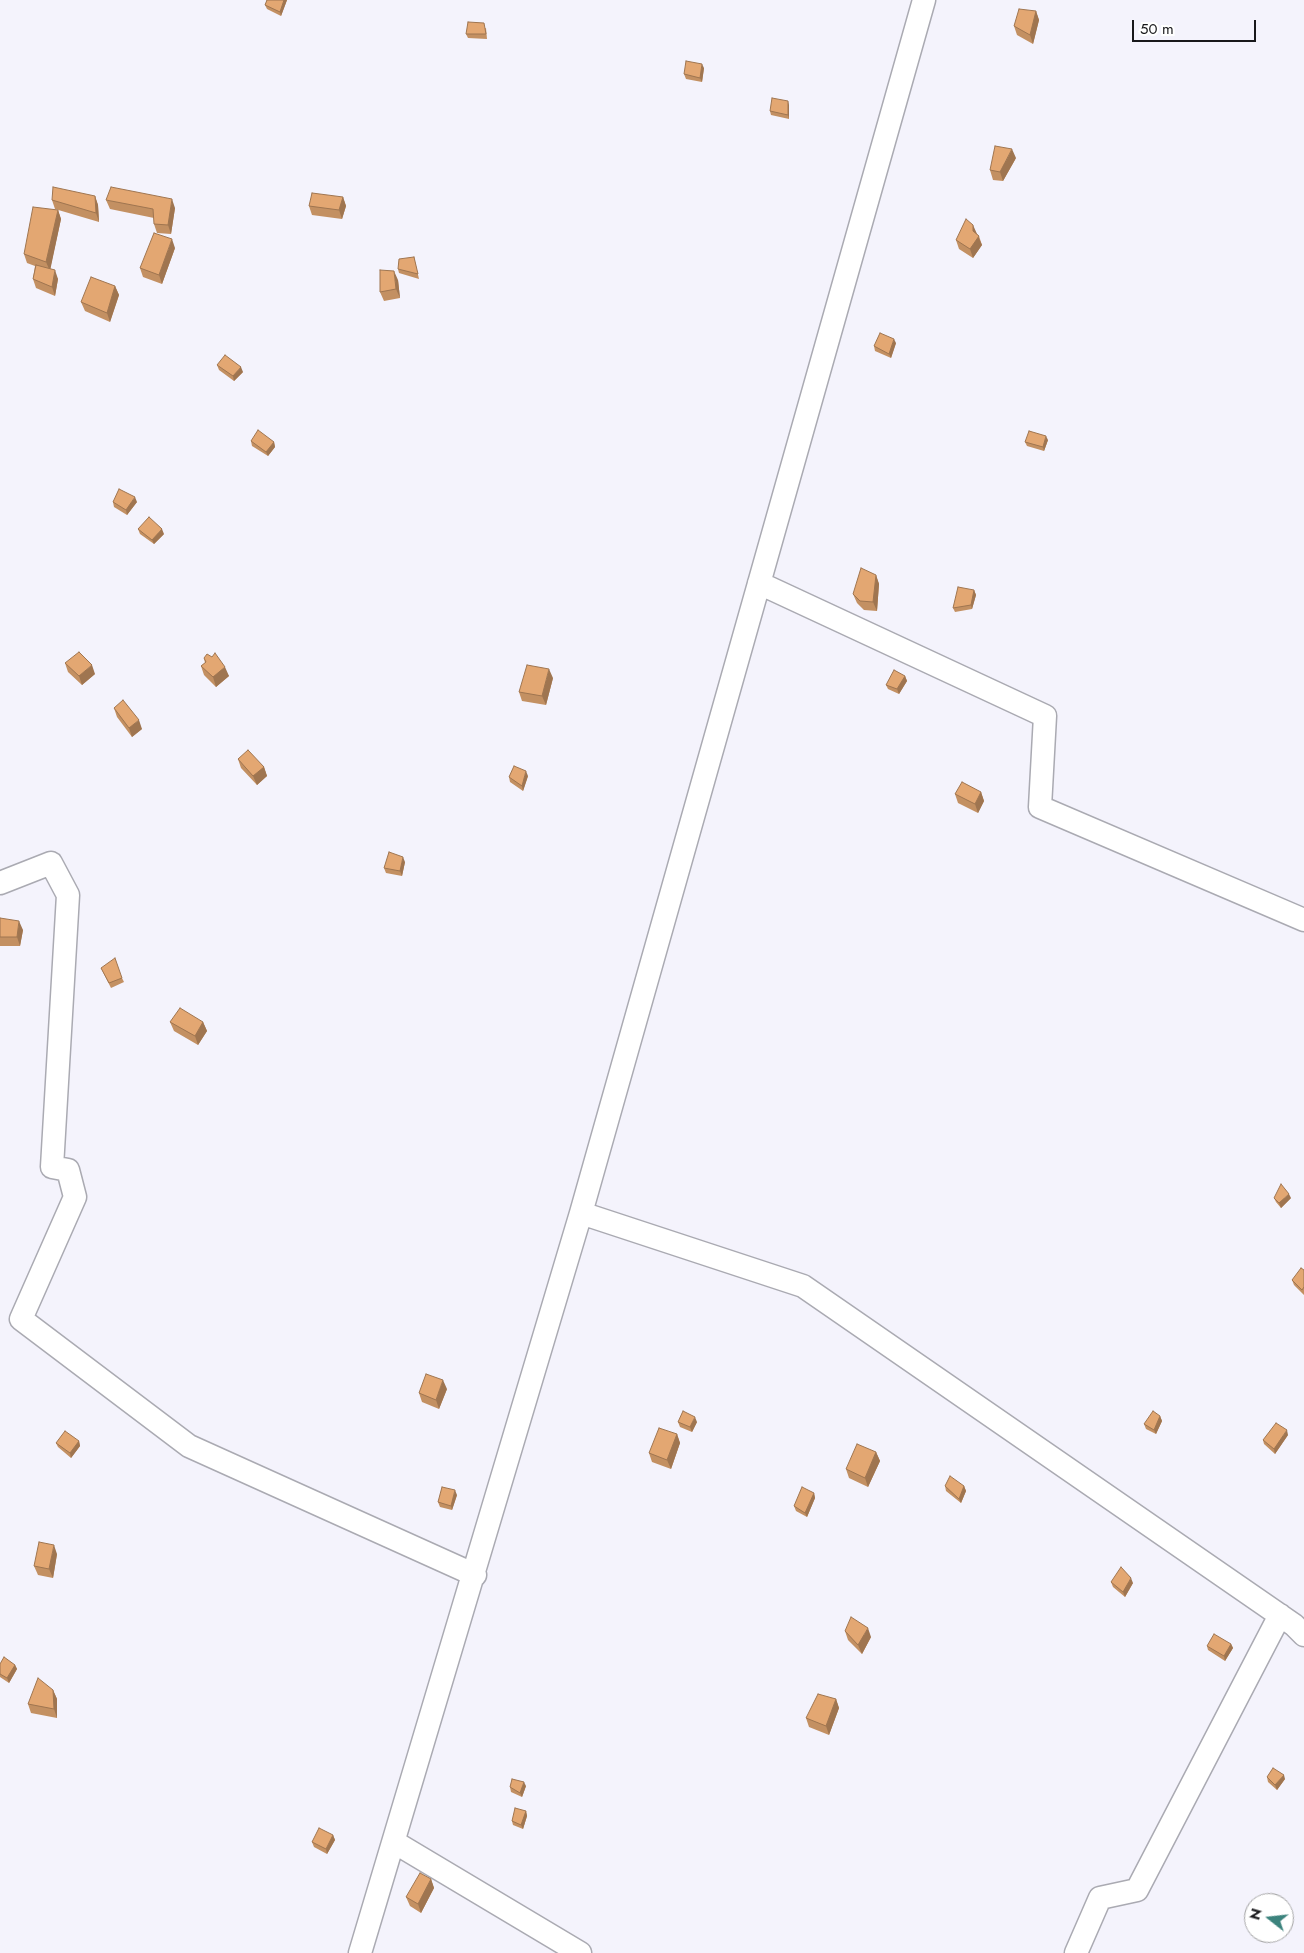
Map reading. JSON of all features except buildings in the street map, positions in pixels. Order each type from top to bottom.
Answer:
[{"type":"street","points":[[360,1953],[475,1575],[581,1213],[924,0]]},
{"type":"street","points":[[759,583],[1045,716],[1040,807],[1304,920]]},
{"type":"street","points":[[0,883],[51,863],[68,895],[52,1167],[68,1170],[75,1197],[21,1319],[189,1446],[475,1575]]},
{"type":"street","points":[[581,1213],[803,1286],[1295,1622],[1137,1890],[1100,1898],[1076,1953]]},
{"type":"street","points":[[394,1842],[580,1953]]}]
